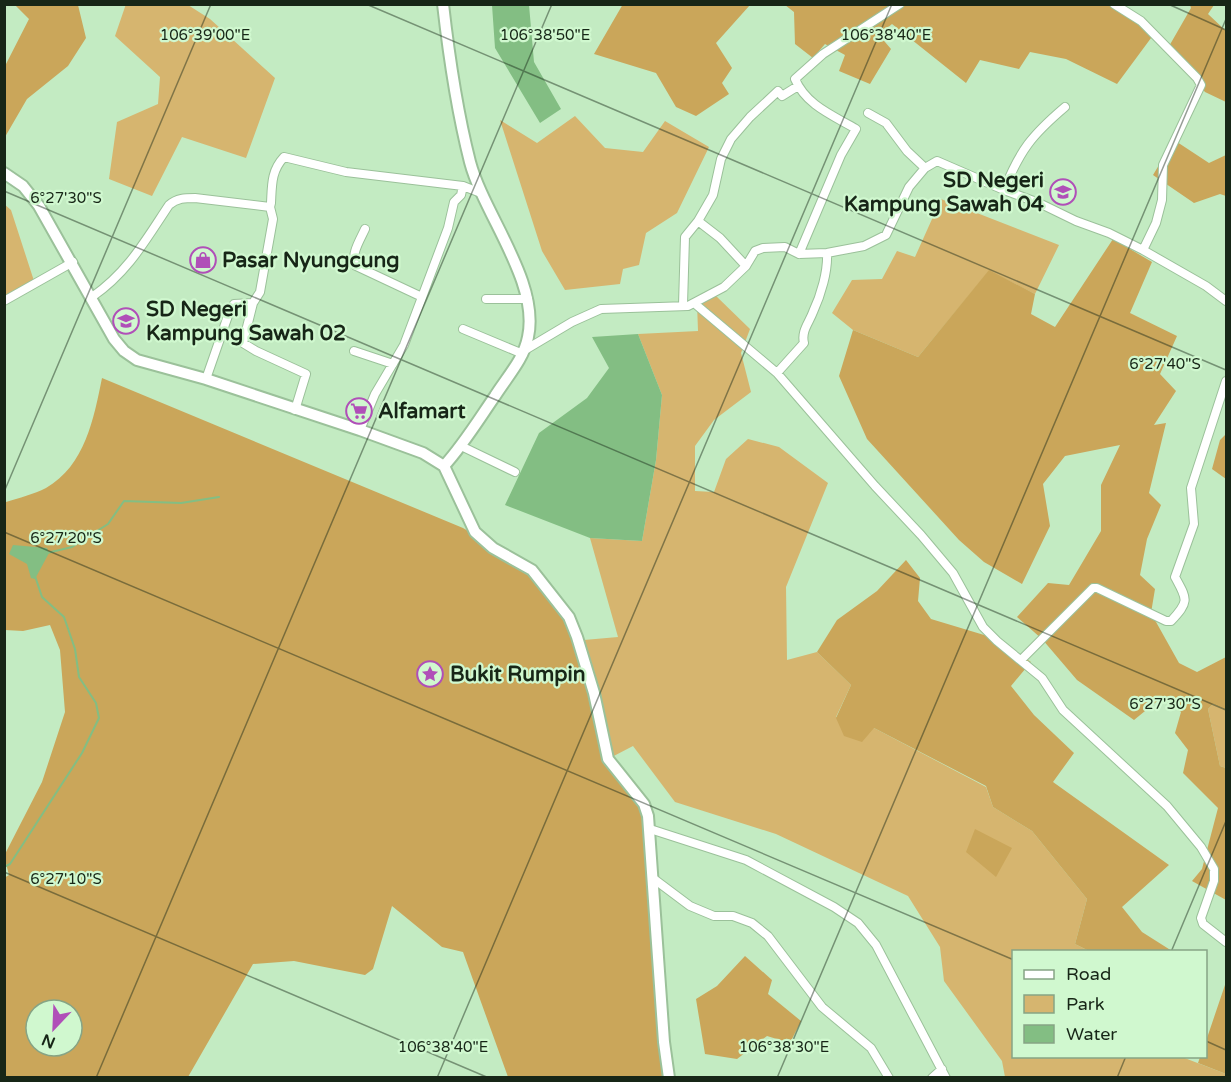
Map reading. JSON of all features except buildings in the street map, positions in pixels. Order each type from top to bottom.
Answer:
[{"type":"main road","points":[[443,4],[450,57],[470,163],[481,193],[510,254],[528,299],[531,313],[529,335],[524,352],[461,446],[444,466]]},
{"type":"main road","points":[[4,173],[23,186],[31,195],[73,262],[114,339],[130,356],[156,367],[206,380],[423,453],[444,466],[475,532],[493,548],[532,570],[569,617],[578,637],[594,693],[608,759],[644,804],[648,816],[664,1042],[669,1077]]},
{"type":"street","points":[[800,254],[841,155],[856,129],[814,105],[795,79],[823,54],[900,4]]},
{"type":"street","points":[[1114,4],[1141,21],[1197,78],[1201,85],[1163,165],[1162,200],[1156,223],[1143,250]]},
{"type":"street","points":[[683,305],[685,237],[698,221],[713,195],[721,159],[731,139],[750,117],[778,91],[782,96],[798,86]]},
{"type":"street","points":[[1004,190],[1016,160],[1027,145],[1039,129],[1065,107]]},
{"type":"street","points":[[868,113],[886,123],[907,152],[926,168]]},
{"type":"street","points":[[295,410],[306,374],[243,343],[253,303],[260,292],[273,219],[270,207],[272,177],[276,165],[284,157],[346,172],[463,186],[481,193]]},
{"type":"street","points":[[463,329],[524,352],[572,322],[601,309],[688,306],[724,287],[746,266],[756,251],[763,248],[785,247],[800,254],[827,253],[864,246],[886,235],[909,187],[926,168],[937,161],[1040,203],[1076,221],[1109,232],[1206,286],[1227,301]]},
{"type":"street","points":[[360,430],[375,394],[404,345],[448,228],[454,202],[461,195],[463,186]]},
{"type":"street","points":[[92,297],[109,286],[128,267],[173,201],[195,198],[270,207]]},
{"type":"street","points":[[698,221],[720,238],[746,266]]},
{"type":"street","points":[[365,229],[354,257],[356,266],[422,297]]},
{"type":"street","points":[[777,373],[804,343],[802,334],[814,311],[828,264],[827,253]]},
{"type":"street","points":[[4,301],[73,262]]},
{"type":"street","points":[[486,299],[528,299]]},
{"type":"street","points":[[206,380],[230,310],[234,304],[253,303]]},
{"type":"street","points":[[694,303],[777,373],[953,573],[983,627],[996,641],[1042,678],[1063,710],[1167,806],[1201,847],[1214,869],[1214,881],[1201,918],[1203,924],[1227,942]]},
{"type":"street","points":[[354,351],[393,364]]},
{"type":"street","points":[[1021,660],[1093,588],[1167,621],[1171,621],[1176,615],[1186,600],[1175,577],[1194,524],[1191,488],[1227,381]]},
{"type":"street","points":[[461,446],[515,472]]},
{"type":"street","points":[[650,829],[746,860],[772,872],[853,919],[876,945],[946,1077]]},
{"type":"street","points":[[654,879],[690,906],[714,915],[733,916],[761,929],[822,1007],[871,1048],[889,1077]]},
{"type":"street","points":[[932,1077],[942,1069]]},
{"type":"green space","points":[[126,4],[188,5],[210,19],[275,78],[246,158],[182,137],[152,196],[109,179],[117,122],[158,104],[160,77],[115,36]]},
{"type":"green space","points":[[575,116],[605,148],[643,152],[665,121],[709,147],[677,213],[646,233],[639,265],[623,269],[620,284],[565,290],[542,251],[500,120],[537,143]]},
{"type":"green space","points":[[941,199],[1059,245],[1035,294],[989,271],[918,357],[853,330],[832,313],[852,280],[882,279],[897,251],[915,257]]},
{"type":"green space","points":[[4,204],[11,210],[35,284],[4,301]]},
{"type":"green space","points":[[714,294],[750,329],[741,353],[751,392],[714,420],[695,446],[695,491],[714,492],[726,459],[748,439],[779,447],[828,483],[786,587],[787,660],[817,652],[851,685],[836,717],[874,728],[986,787],[993,807],[1032,831],[1087,899],[1075,944],[1087,950],[1012,950],[1012,1058],[1185,1058],[1226,1074],[1226,1077],[1005,1077],[1002,1061],[944,981],[940,947],[908,896],[776,834],[675,802],[633,746],[608,759],[584,640],[618,637],[590,538],[642,541],[656,460],[662,395],[638,334],[698,331],[697,303]]},
{"type":"green space","points":[[1213,704],[1226,710],[1226,768],[1220,766],[1208,709]]},
{"type":"shaded area","points":[[623,4],[750,5],[716,43],[732,68],[722,83],[729,94],[696,116],[676,107],[656,73],[594,54]]},
{"type":"shaded area","points":[[15,5],[78,5],[86,38],[68,66],[27,99],[5,137],[5,66],[29,19]]},
{"type":"shaded area","points":[[785,5],[1115,5],[1154,34],[1117,84],[1066,59],[1030,52],[1019,69],[980,60],[966,83],[892,24],[879,35],[891,49],[870,84],[839,71],[845,55],[825,44],[813,58],[795,44],[794,12]]},
{"type":"shaded area","points":[[1190,5],[1214,5],[1208,14],[1226,31],[1226,102],[1205,92],[1168,48],[1191,8]]},
{"type":"shaded area","points":[[1174,140],[1209,163],[1226,155],[1226,196],[1220,194],[1194,203],[1153,175]]},
{"type":"shaded area","points":[[1113,239],[1152,262],[1130,313],[1177,336],[1160,374],[1176,391],[1154,425],[1166,423],[1149,493],[1161,505],[1147,539],[1140,575],[1155,589],[1151,613],[1179,663],[1197,672],[1226,657],[1226,710],[1213,704],[1208,709],[1220,766],[1226,768],[1226,900],[1192,881],[1202,869],[1218,808],[1183,773],[1188,750],[1175,733],[1181,712],[1161,698],[1134,720],[1077,680],[1042,639],[1017,617],[1048,583],[1069,585],[1101,531],[1101,485],[1120,445],[1065,456],[1043,484],[1050,526],[1022,584],[984,562],[959,540],[867,439],[839,376],[853,330],[918,357],[989,270],[1035,294],[1031,314],[1055,327]]},
{"type":"shaded area","points":[[102,378],[463,528],[515,559],[552,589],[584,640],[608,759],[635,794],[650,823],[664,1077],[508,1077],[463,952],[442,947],[392,906],[373,969],[365,975],[294,961],[253,964],[188,1077],[5,1077],[4,878],[9,875],[4,856],[42,782],[65,712],[60,650],[50,625],[23,631],[5,630],[5,505],[6,502],[46,488],[59,479],[79,454],[91,425]]},
{"type":"shaded area","points":[[1226,434],[1226,479],[1212,469],[1220,440]]},
{"type":"shaded area","points":[[906,560],[920,578],[918,601],[931,619],[994,638],[1031,662],[1011,686],[1034,715],[1074,753],[1053,782],[1169,865],[1122,907],[1142,932],[1170,950],[1087,950],[1075,944],[1087,899],[1032,831],[993,807],[986,786],[874,728],[862,742],[844,736],[836,718],[851,685],[817,652],[837,620],[877,591]]},
{"type":"shaded area","points":[[975,829],[1012,848],[996,877],[966,852]]},
{"type":"shaded area","points":[[745,956],[772,980],[768,994],[801,1021],[790,1043],[767,1036],[737,1059],[705,1054],[696,999],[717,986]]},
{"type":"shaded area","points":[[1226,982],[1226,1074],[1198,1063],[1200,1058],[1207,1058],[1207,1038]]},
{"type":"water","points":[[492,5],[529,5],[534,62],[561,109],[540,123],[495,48]]},
{"type":"water","points":[[638,334],[662,395],[656,460],[642,541],[590,538],[505,505],[539,433],[587,398],[609,368],[592,337]]},
{"type":"water","points":[[13,545],[47,548],[49,553],[35,579],[31,578],[27,564],[9,554]]},
{"type":"waterway","points":[[47,553],[72,547],[108,524],[124,501],[181,503],[219,497]]},
{"type":"waterway","points":[[4,867],[10,864],[82,753],[99,718],[96,703],[79,677],[75,649],[64,617],[42,597],[35,576]]},
{"type":"place","name":"SD Negeri Kampung Sawah 04","points":[[1063,192]]},
{"type":"place","name":"Pasar Nyungcung","points":[[203,260]]},
{"type":"place","name":"SD Negeri Kampung Sawah 02","points":[[126,321]]},
{"type":"place","name":"Alfamart","points":[[359,411]]},
{"type":"place","name":"Bukit Rumpin","points":[[430,674]]}]
